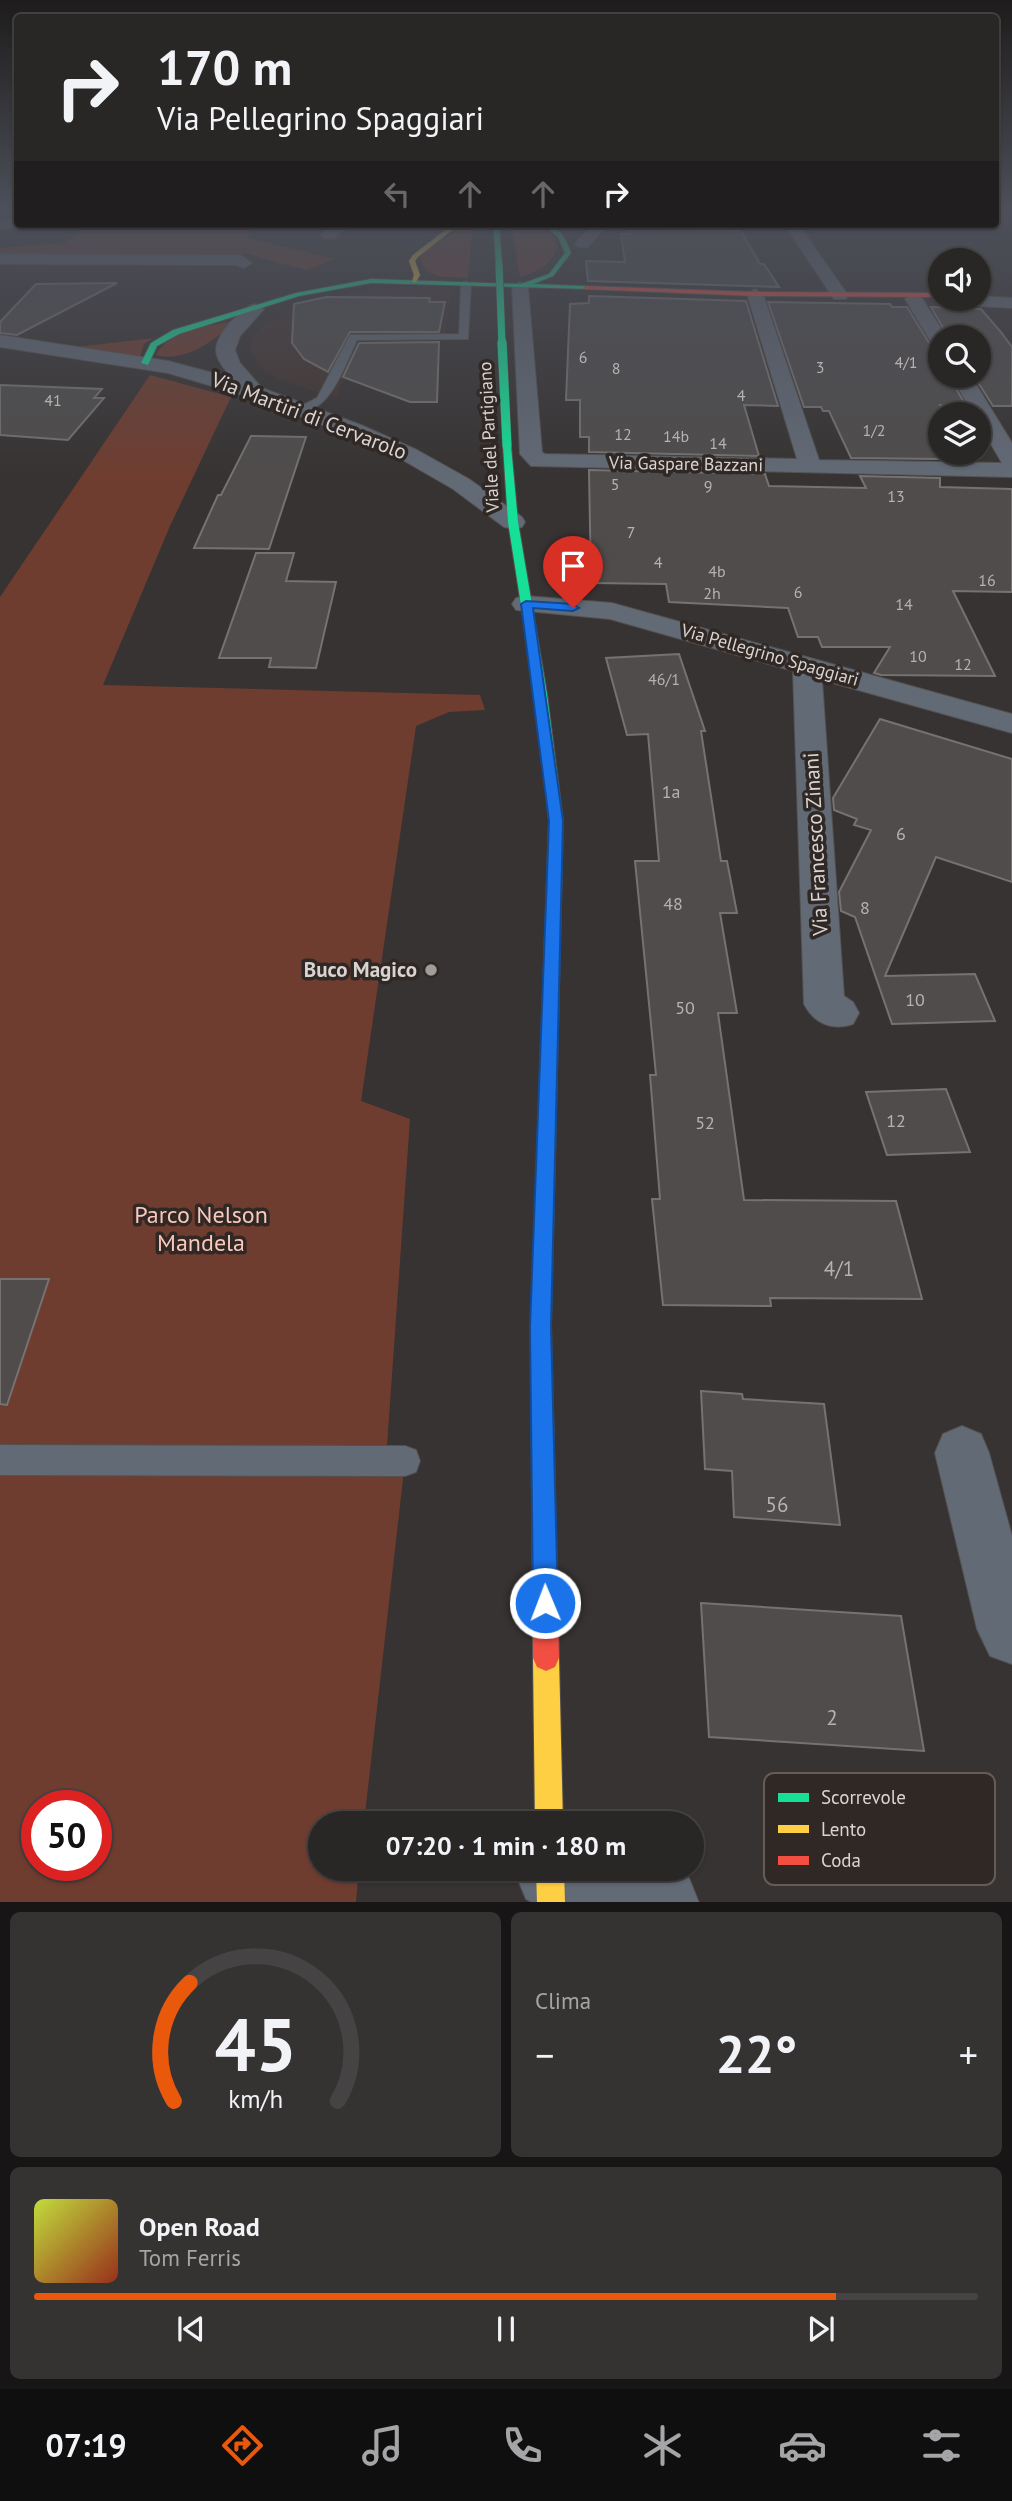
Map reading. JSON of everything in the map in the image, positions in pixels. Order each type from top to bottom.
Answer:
[{"type":"main road","points":[[145,363],[154,345],[176,332],[281,300]]},
{"type":"main road","name":"Viale del Partigiano","points":[[501,300],[513,522]]},
{"type":"main road","points":[[513,522],[556,821],[541,1327],[549,1811]]},
{"type":"street","name":"Via Gaspare Bazzani","points":[[521,300],[531,454],[539,461],[1012,470]]},
{"type":"street","points":[[757,300],[810,466]]},
{"type":"street","points":[[914,300],[930,325]]},
{"type":"street","points":[[991,302],[1012,303]]},
{"type":"street","points":[[208,348],[228,337],[255,309]]},
{"type":"street","points":[[135,338],[176,332]]},
{"type":"street","points":[[228,337],[224,349],[227,362],[254,391]]},
{"type":"street","points":[[41,347],[116,341]]},
{"type":"street","name":"Via Martiri di Cervarolo","points":[[2,342],[145,363],[254,391],[355,428],[419,457],[474,490],[513,522]]},
{"type":"street","points":[[145,363],[190,354]]},
{"type":"street","points":[[968,388],[1012,461]]},
{"type":"street","name":"Via Pellegrino Spaggiari","points":[[526,604],[612,611],[807,667],[1012,721]]},
{"type":"street","name":"Via Francesco Zinani","points":[[807,667],[824,1004],[839,1013]]},
{"type":"street","points":[[962,1453],[1007,1629],[1012,1634]]},
{"type":"street","points":[[596,1881],[664,1902]]},
{"type":"lane","points":[[303,409],[321,401],[354,337],[464,337],[465,300]]},
{"type":"lane","points":[[0,1460],[405,1461]]},
{"type":"shaded area","points":[[312,300],[450,300],[445,339],[357,340],[337,398],[285,382],[264,372],[250,350],[253,336],[265,323]]},
{"type":"green space","points":[[235,321],[209,342],[189,353],[167,357],[156,355],[170,340],[191,330]]},
{"type":"green space","points":[[154,338],[144,344],[140,357],[76,347]]},
{"type":"green space","name":"Parco Nelson Mandela","points":[[150,375],[231,397],[170,526],[103,685],[480,695],[485,710],[449,712],[416,726],[361,1101],[410,1119],[386,1460],[405,1461],[365,1811],[308,1811],[308,1881],[358,1881],[356,1902],[0,1902],[0,597]]},
{"type":"building","points":[[21,300],[85,300],[17,335],[0,333],[0,322]]},
{"type":"building","points":[[313,300],[445,302],[439,332],[350,332],[328,372],[304,359],[292,343],[294,304]]},
{"type":"building","points":[[589,300],[746,301],[778,406],[744,405],[759,456],[589,452],[589,437],[580,437],[580,400],[566,400],[570,304],[589,303]]},
{"type":"building","points":[[768,302],[890,304],[892,307],[907,307],[928,341],[928,388],[956,388],[964,402],[928,402],[928,459],[851,458],[829,411],[823,411],[821,407],[804,407]]},
{"type":"building","points":[[933,311],[983,311],[1012,347],[1012,406],[993,406],[982,388],[991,388],[991,325],[941,325]]},
{"type":"building","points":[[439,342],[437,402],[410,402],[343,377],[359,343]]},
{"type":"building","points":[[0,385],[102,389],[94,398],[104,398],[68,440],[0,435]]},
{"type":"building","points":[[251,436],[306,437],[269,549],[194,548],[218,495],[221,495]]},
{"type":"building","points":[[589,470],[765,474],[769,486],[866,488],[860,476],[940,478],[940,487],[1012,489],[1012,592],[953,591],[995,676],[881,675],[874,673],[890,647],[822,647],[818,637],[798,637],[788,608],[669,602],[666,584],[591,583]]},
{"type":"building","points":[[256,553],[294,553],[286,581],[336,582],[316,668],[269,667],[271,658],[219,658]]},
{"type":"building","points":[[679,654],[705,731],[701,731],[721,861],[727,861],[737,913],[720,913],[737,1013],[718,1013],[744,1200],[896,1201],[922,1299],[770,1298],[771,1306],[663,1305],[652,1199],[660,1199],[650,1075],[656,1075],[635,861],[659,861],[648,734],[627,735],[606,658]]},
{"type":"building","points":[[880,719],[1012,759],[1012,882],[936,857],[885,976],[975,974],[995,1021],[892,1024],[855,917],[841,911],[839,892],[871,830],[854,825],[857,819],[834,810],[833,798]]},
{"type":"building","points":[[946,1089],[970,1152],[887,1155],[866,1092]]},
{"type":"building","points":[[0,1279],[49,1279],[7,1405],[0,1404]]},
{"type":"building","points":[[701,1391],[742,1394],[743,1399],[824,1404],[840,1525],[734,1517],[732,1471],[705,1469]]},
{"type":"building","points":[[701,1603],[901,1616],[924,1751],[709,1737]]},
{"type":"traffic: fast","points":[[145,363],[154,345],[176,332],[280,300]]},
{"type":"traffic: fast","points":[[501,300],[507,446]]},
{"type":"traffic: fast","points":[[507,446],[513,522],[541,694],[556,821],[541,1325]]},
{"type":"traffic: slow","points":[[546,1658],[549,1811]]},
{"type":"traffic: slow","points":[[550,1881],[551,1902]]},
{"type":"traffic: jam","points":[[541,1325],[546,1658]]},
{"type":"place","name":"Buco Magico","points":[[431,970]]},
{"type":"route","points":[[545,1603],[541,1327],[556,821],[541,694],[526,604],[573,608]]}]
